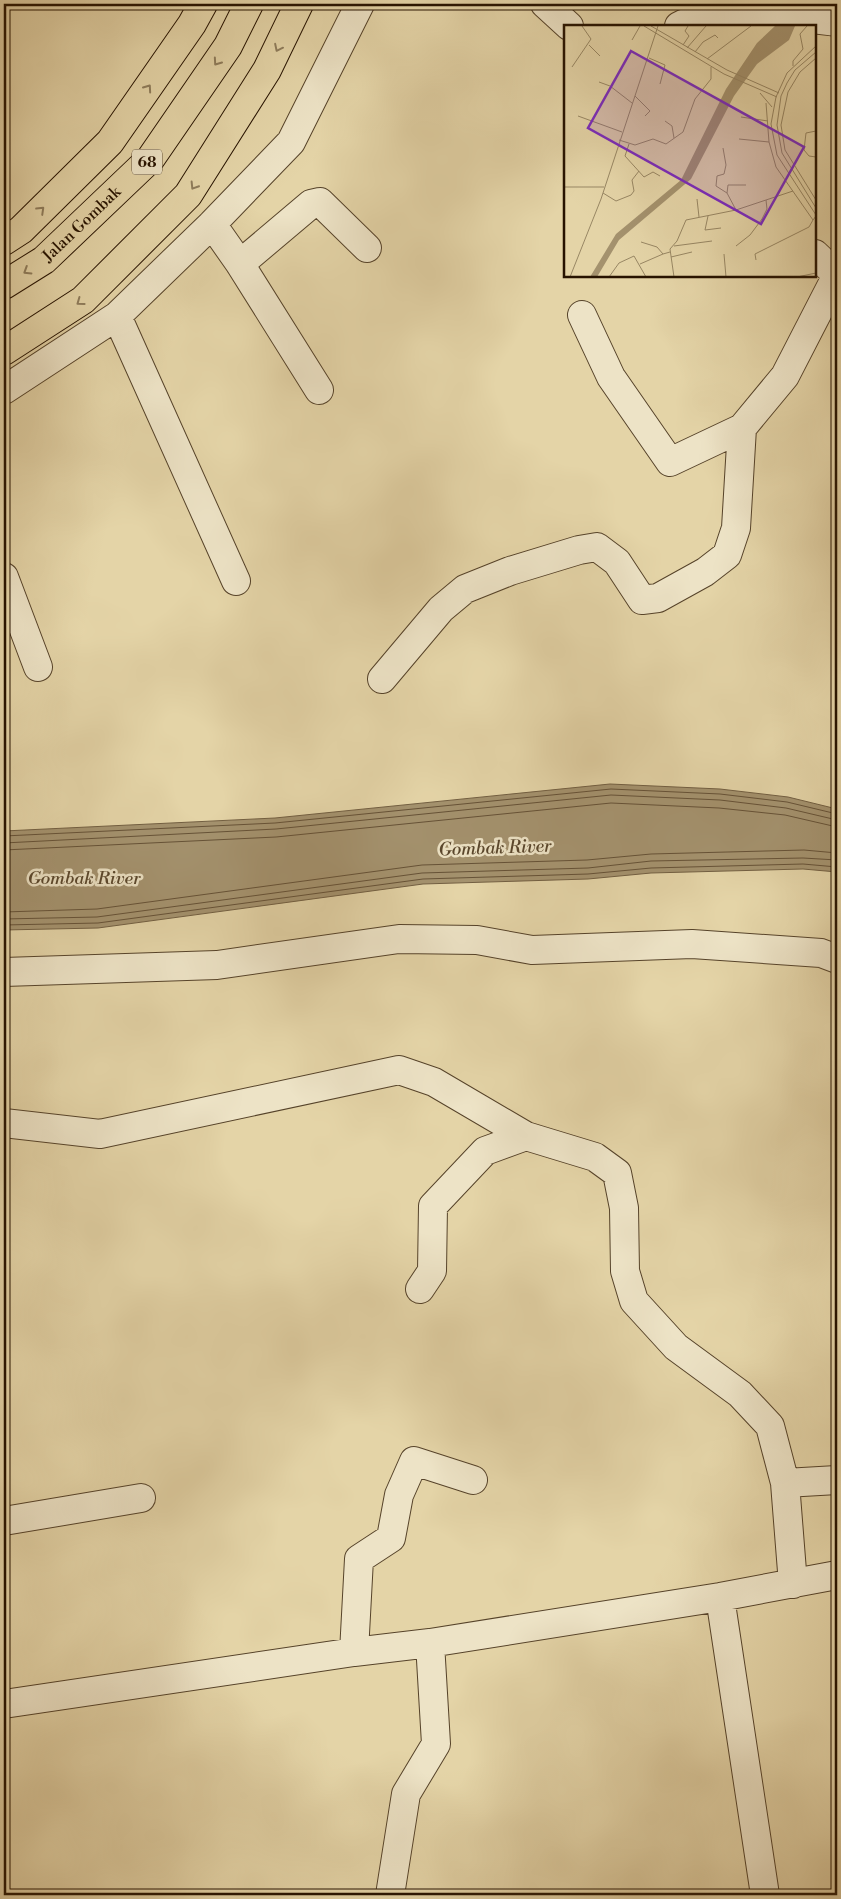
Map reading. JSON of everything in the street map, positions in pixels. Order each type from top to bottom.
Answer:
[{"type":"main road","name":"68","points":[[4,241],[21,230],[110,142],[204,4]]},
{"type":"main road","name":"Jalan Gombak","points":[[4,285],[44,260],[151,158],[228,46],[250,4]]},
{"type":"main road","points":[[4,351],[83,300],[188,195],[267,70],[299,4]]},
{"type":"street","points":[[4,390],[117,316],[212,224],[291,142],[360,4]]},
{"type":"street","points":[[545,4],[568,25]]},
{"type":"street","points":[[680,25],[685,22],[726,15],[793,17],[837,22]]},
{"type":"street","points":[[240,264],[311,204],[320,202],[367,248]]},
{"type":"street","points":[[212,224],[240,264],[319,390]]},
{"type":"street","points":[[582,315],[611,377],[670,462],[742,428],[785,376],[837,275],[816,255]]},
{"type":"street","points":[[117,316],[236,581]]},
{"type":"street","points":[[382,679],[441,609],[465,589],[510,570],[579,550],[597,547],[617,562],[642,600],[658,598],[705,572],[727,556],[736,528],[742,428]]},
{"type":"street","points":[[4,577],[38,667]]},
{"type":"street","points":[[4,972],[217,966],[399,939],[477,940],[532,950],[692,944],[821,953],[837,959]]},
{"type":"street","points":[[4,1123],[100,1134],[400,1070],[434,1082],[526,1136],[595,1157],[617,1173],[624,1208],[625,1271],[634,1301],[676,1347],[740,1394],[770,1426],[784,1484],[793,1584]]},
{"type":"street","points":[[420,1289],[432,1271],[433,1206],[485,1151],[526,1136]]},
{"type":"street","points":[[354,1652],[359,1559],[391,1538],[399,1495],[414,1461],[473,1480]]},
{"type":"street","points":[[784,1484],[837,1480]]},
{"type":"street","points":[[4,1521],[141,1498]]},
{"type":"street","points":[[4,1704],[354,1652],[430,1643],[720,1598],[837,1575]]},
{"type":"street","points":[[720,1598],[765,1895]]},
{"type":"street","points":[[390,1895],[406,1794],[436,1744],[430,1643]]},
{"type":"water","name":"Gombak River","points":[[610,784],[720,789],[788,797],[837,809],[837,872],[803,869],[651,873],[588,879],[423,884],[98,928],[4,930],[4,831],[275,818]]}]
